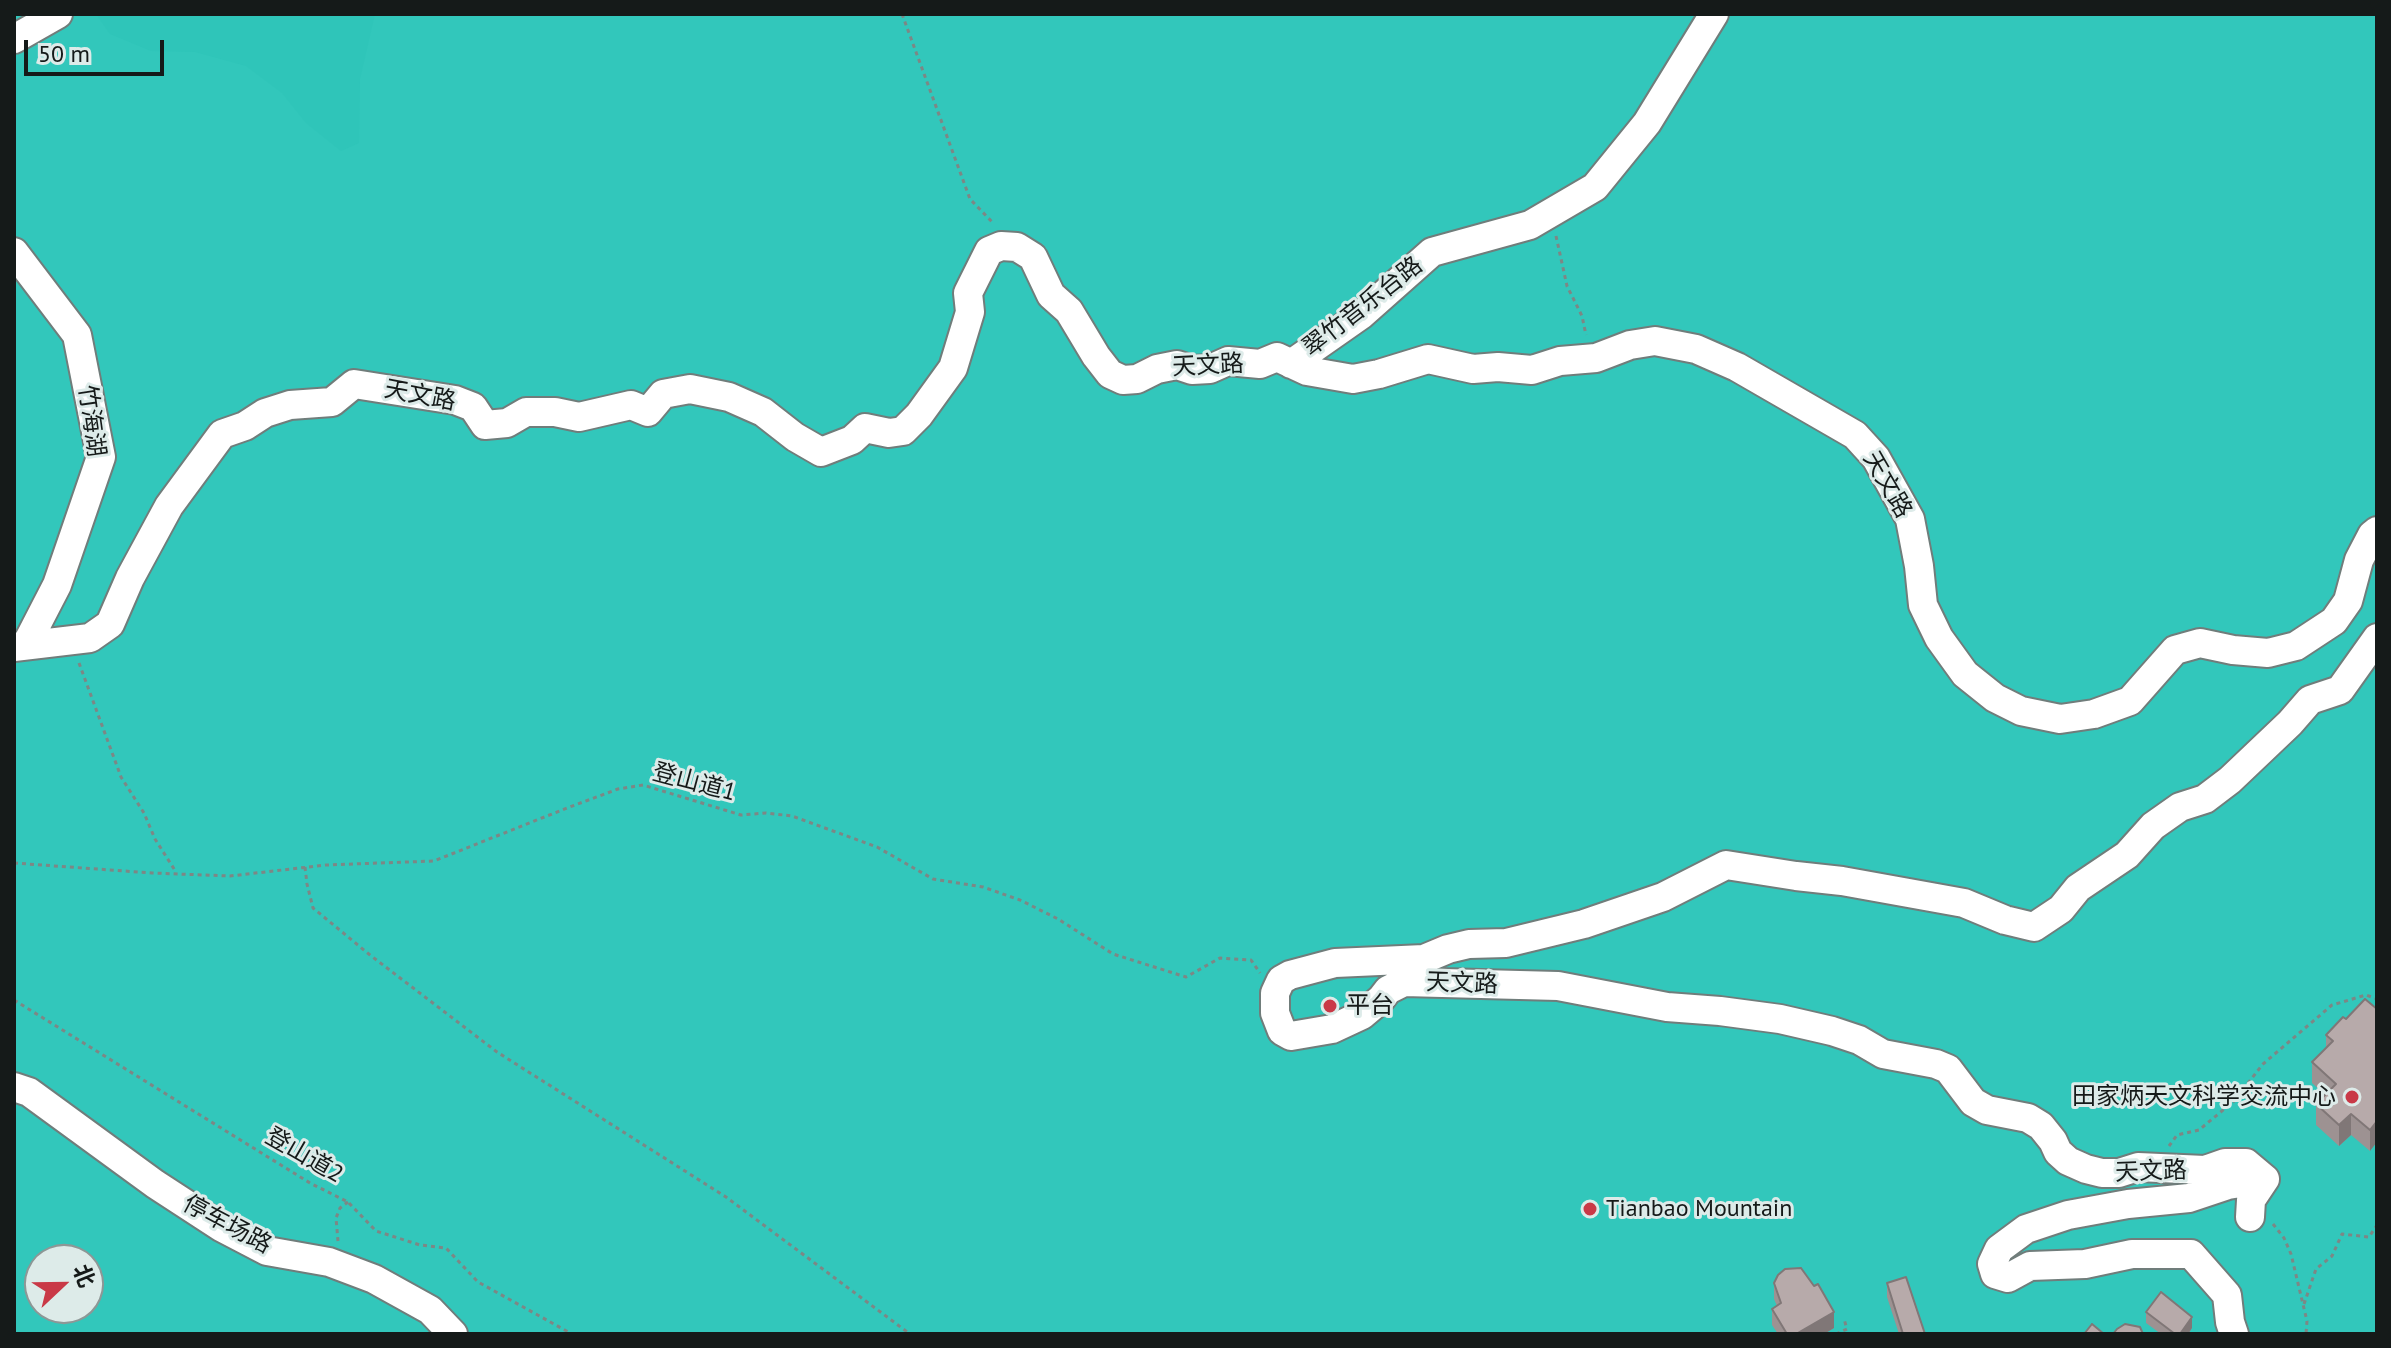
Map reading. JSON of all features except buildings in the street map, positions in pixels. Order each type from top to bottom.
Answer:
[{"type":"lane","points":[[14,39],[58,14]]},
{"type":"lane","name":"翠竹音乐台路","points":[[1291,364],[1361,315],[1432,252],[1530,225],[1595,187],[1647,123],[1714,14]]},
{"type":"lane","name":"天文路","points":[[20,646],[90,638],[110,624],[130,578],[169,506],[222,434],[245,426],[265,413],[290,405],[332,402],[354,384],[455,400],[473,407],[485,425],[507,423],[526,412],[555,412],[579,417],[631,405],[648,412],[663,394],[690,389],[729,397],[763,412],[795,437],[821,452],[852,440],[865,428],[889,433],[903,431],[919,415],[953,368],[970,312],[968,293],[989,251],[1001,246],[1017,247],[1033,257],[1051,295],[1069,311],[1110,374],[1123,380],[1137,379],[1157,369],[1177,365],[1192,370],[1210,369],[1228,361],[1260,364],[1277,357],[1307,371],[1353,379],[1428,359],[1473,369],[1498,367],[1532,370],[1560,361],[1596,358],[1630,345],[1655,341],[1696,349],[1737,367],[1855,435],[1876,458],[1910,519],[1923,605],[1939,638],[1965,674],[1995,698],[2021,711],[2060,719],[2094,714],[2130,701],[2175,650],[2200,643],[2268,653],[2296,646],[2334,621],[2348,601],[2359,560],[2377,531]]},
{"type":"lane","name":"竹海湖","points":[[14,252],[77,335],[101,457],[57,585],[20,646]]},
{"type":"lane","name":"天文路","points":[[2265,1179],[2246,1163],[2225,1163],[2205,1170],[2138,1167],[2119,1173],[2102,1173],[2086,1169],[2068,1161],[2058,1152],[2041,1126],[2028,1118],[1987,1110],[1973,1102],[1948,1069],[1883,1054],[1859,1040],[1780,1019],[1667,1007],[1558,986],[1404,982],[1388,990],[1362,1015],[1332,1029],[1291,1036],[1282,1031],[1275,1013],[1275,993],[1281,980],[1290,975],[1335,963],[1424,959],[1469,944],[1506,943],[1584,924],[1663,897],[1726,865],[1842,881],[1964,903],[2005,920],[2034,927],[2061,909],[2078,888],[2127,855],[2153,826],[2180,807],[2205,799],[2230,780],[2310,700],[2340,690],[2377,638]]},
{"type":"lane","name":"停车场路","points":[[14,1087],[29,1092],[155,1184],[221,1227],[267,1251],[329,1262],[374,1279],[430,1310],[453,1334]]},
{"type":"lane","points":[[2259,1219],[2251,1200],[2265,1179]]},
{"type":"lane","points":[[2234,1334],[2227,1295],[2191,1254],[2132,1254],[2085,1264],[2030,1266],[2008,1278],[1995,1274],[1992,1264],[1999,1249],[2026,1229],[2068,1215],[2128,1204],[2189,1198],[2228,1185],[2265,1179]]},
{"type":"path","points":[[902,14],[970,199],[1017,247]]},
{"type":"path","points":[[1551,213],[1567,286],[1582,316],[1587,339],[1584,359]]},
{"type":"path","points":[[71,640],[121,777],[177,874]]},
{"type":"path","name":"登山道1","points":[[14,863],[230,876],[305,867],[434,861],[618,789],[643,785],[741,815],[766,813],[792,816],[877,847],[933,879],[983,887],[1020,900],[1058,919],[1113,954],[1186,977],[1220,958],[1251,960],[1275,993]]},
{"type":"path","points":[[305,867],[313,908],[370,955],[497,1052],[726,1197],[910,1334]]},
{"type":"path","points":[[2151,1167],[2177,1135],[2199,1130],[2234,1101],[2263,1064],[2332,1005],[2366,995],[2377,999]]},
{"type":"path","name":"登山道2","points":[[14,1000],[310,1183],[348,1202],[376,1231],[420,1245],[446,1248],[478,1282],[572,1334]]},
{"type":"path","points":[[341,1267],[336,1218],[340,1208],[348,1202]]},
{"type":"path","points":[[2259,1219],[2284,1238],[2291,1254],[2307,1321],[2306,1334]]},
{"type":"path","points":[[2303,1306],[2316,1269],[2332,1256],[2342,1234],[2369,1237],[2377,1225]]},
{"type":"path","points":[[1836,1334],[1847,1329],[1844,1319]]},
{"type":"shaded area","points":[[14,14],[2377,14],[2377,1334],[14,1334]]},
{"type":"shaded area","points":[[96,14],[375,14],[360,79],[359,143],[341,151],[306,123],[282,93],[246,66],[195,52],[151,51],[110,34]]},
{"type":"place","name":"平台","points":[[1330,1006]]},
{"type":"place","name":"田家炳天文科学交流中心","points":[[2352,1097]]},
{"type":"place","name":"Tianbao Mountain","points":[[1590,1209]]}]
